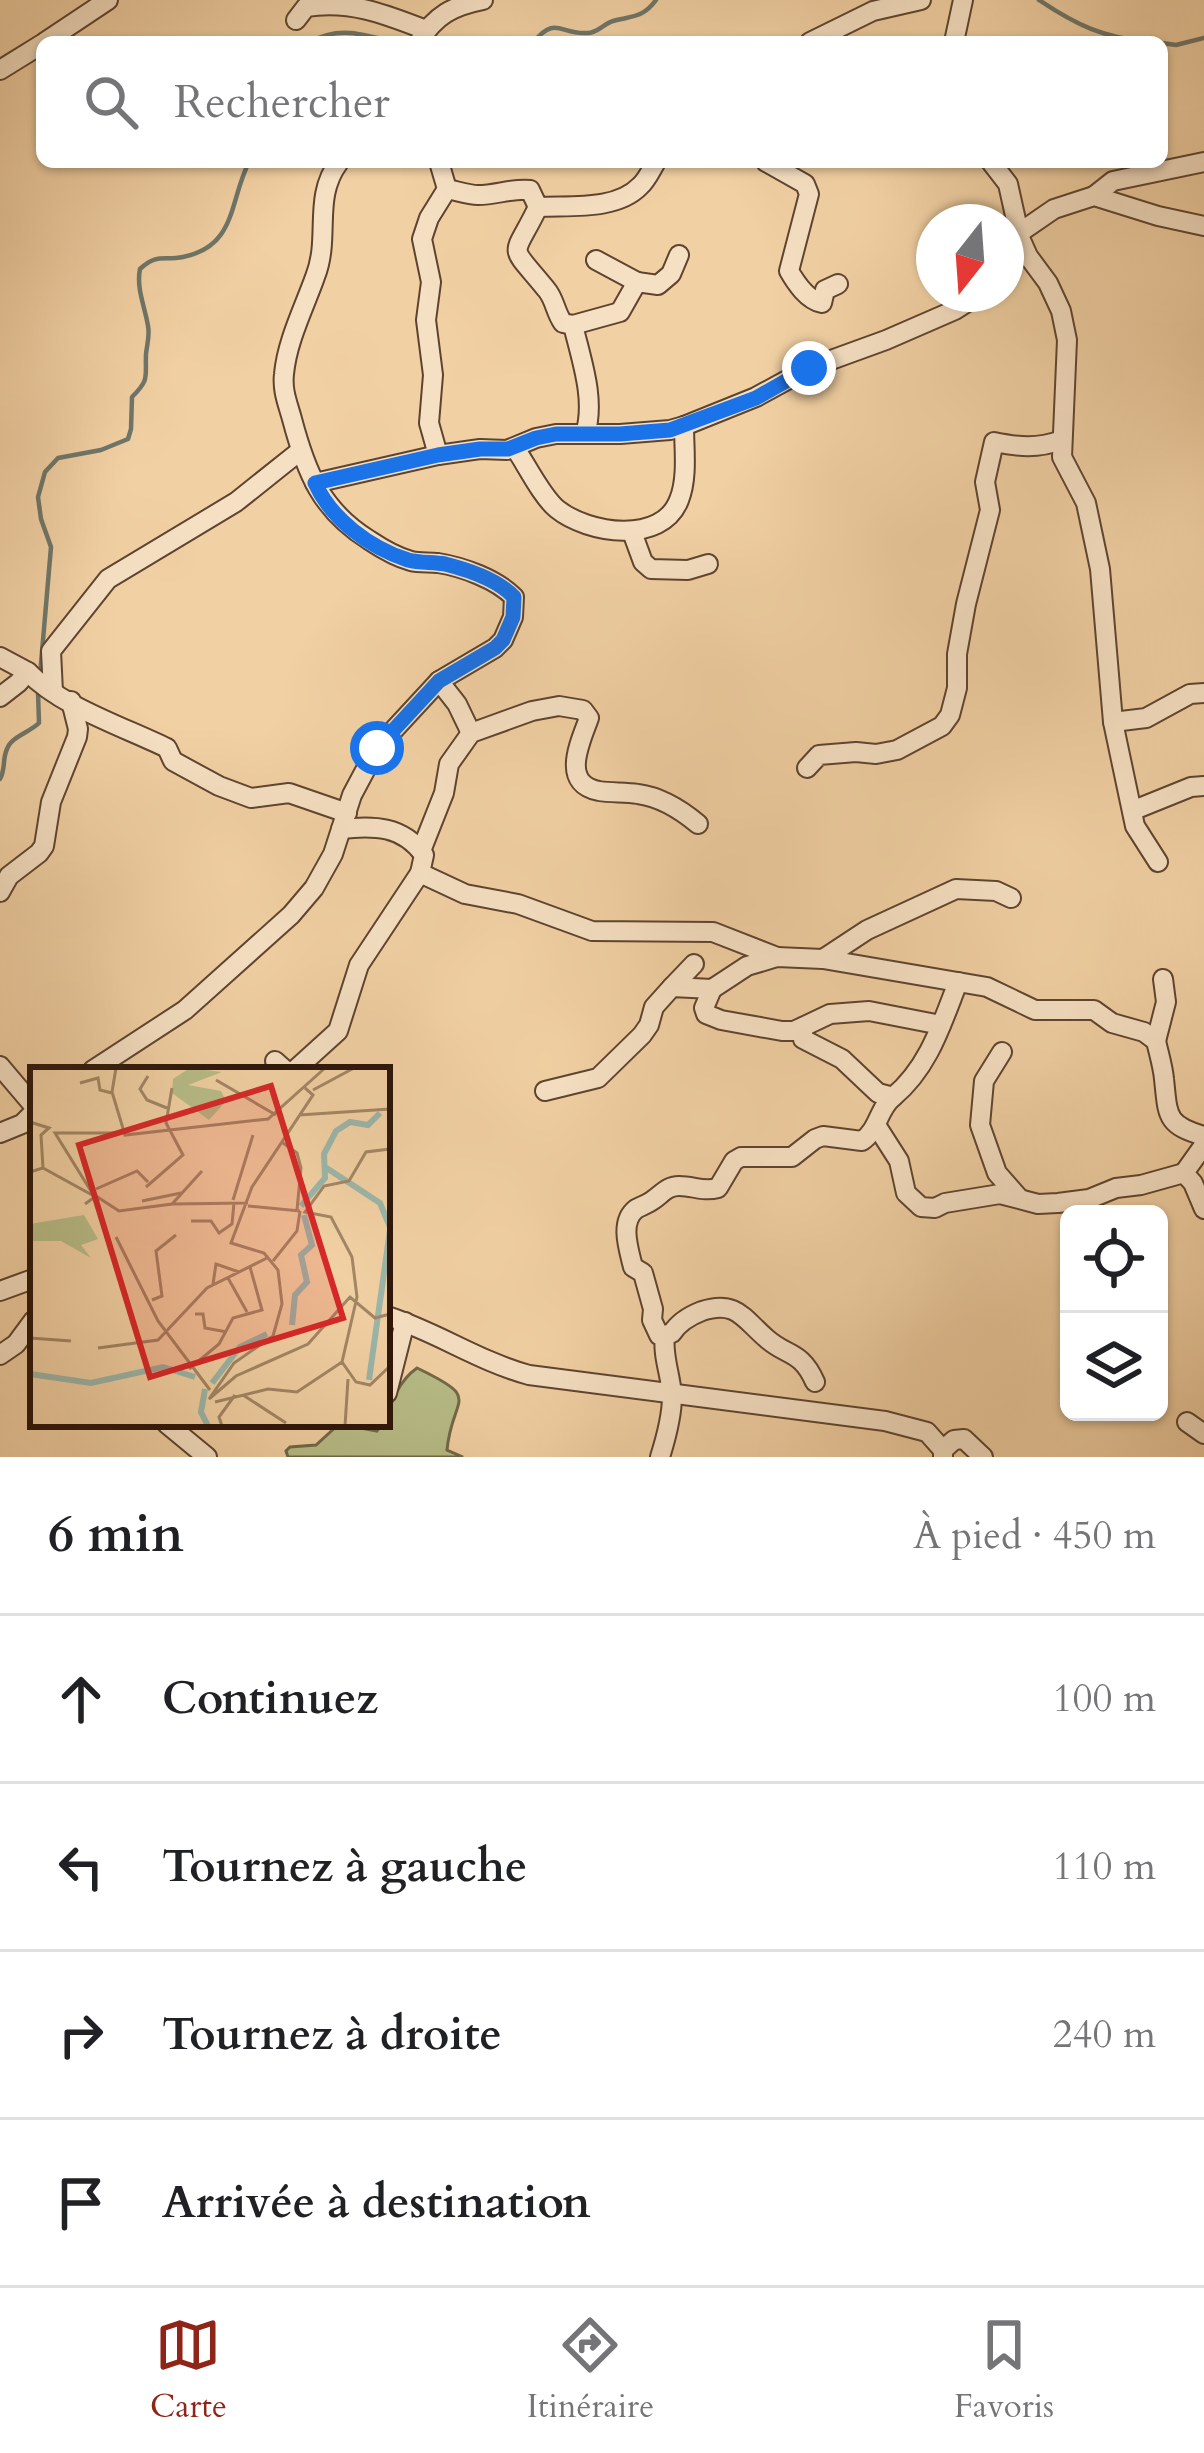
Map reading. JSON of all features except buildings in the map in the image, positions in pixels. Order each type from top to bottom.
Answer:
[{"type":"street","points":[[54,36],[108,0]]},
{"type":"street","points":[[423,36],[444,13],[484,0]]},
{"type":"street","points":[[822,36],[873,11],[921,0]]},
{"type":"street","points":[[955,36],[963,0]]},
{"type":"street","points":[[296,20],[306,7],[355,4],[420,36]]},
{"type":"street","points":[[0,70],[36,48]]},
{"type":"street","points":[[1024,229],[1054,208],[1094,196],[1113,181],[1204,162]]},
{"type":"street","points":[[98,1067],[184,1010],[291,915],[314,889],[333,854],[377,748],[439,681],[495,648],[513,617],[514,597],[499,585],[476,574],[411,561],[382,549],[336,515],[322,500],[300,451],[283,390],[284,370],[319,269],[322,201],[336,168]]},
{"type":"street","points":[[438,455],[429,422],[433,375],[426,333],[430,268],[422,239],[447,189],[441,168]]},
{"type":"street","points":[[538,207],[602,204],[628,196],[652,168]]},
{"type":"street","points":[[777,168],[805,184],[809,194],[789,271],[815,302],[821,303],[825,290],[838,284]]},
{"type":"street","points":[[996,168],[1008,184],[1009,204]]},
{"type":"street","points":[[447,189],[477,196],[530,190],[538,207]]},
{"type":"street","points":[[1094,196],[1204,226]]},
{"type":"street","points":[[538,207],[517,250],[527,269],[550,293],[563,323],[573,325],[620,312],[637,283]]},
{"type":"street","points":[[1024,252],[1061,311],[1067,340],[1064,465],[1086,503],[1100,569],[1113,722],[1136,826],[1158,862]]},
{"type":"street","points":[[596,260],[637,283],[658,285],[671,274],[679,256]]},
{"type":"street","points":[[315,483],[438,455],[515,448],[556,434],[670,430],[756,398],[809,368],[950,312]]},
{"type":"street","points":[[573,325],[586,379],[589,420],[585,434]]},
{"type":"street","points":[[515,448],[556,508],[584,523],[632,532],[665,521],[678,504],[684,425]]},
{"type":"street","points":[[807,768],[818,754],[897,750],[942,726],[957,688],[957,654],[966,604],[990,510],[985,482],[994,442],[1022,448],[1062,440]]},
{"type":"street","points":[[0,892],[9,876],[44,846],[51,802],[77,737],[51,651],[108,579],[236,502],[300,451]]},
{"type":"street","points":[[632,532],[651,569],[708,565]]},
{"type":"street","points":[[0,657],[28,672],[39,684],[167,748],[173,761],[219,786],[250,798],[289,793],[344,821],[385,827],[415,842],[424,855],[420,873],[359,965],[338,1031],[299,1067]]},
{"type":"street","points":[[0,697],[28,672]]},
{"type":"street","points":[[439,681],[458,704],[471,733]]},
{"type":"street","points":[[1113,722],[1146,718],[1190,694],[1204,693]]},
{"type":"street","points":[[421,851],[442,801],[449,764],[471,733],[559,706],[583,710],[589,718],[575,757],[579,781],[595,790],[656,798],[698,824]]},
{"type":"street","points":[[1133,811],[1204,786]]},
{"type":"street","points":[[420,873],[465,894],[518,904],[592,932],[713,932],[777,957],[823,959],[987,987],[1035,1010],[1094,1010],[1156,1041]]},
{"type":"street","points":[[823,959],[867,930],[956,889],[997,890],[1011,898]]},
{"type":"street","points":[[777,957],[747,966],[712,989],[706,1014],[782,1031],[830,1014],[869,1011],[941,1024]]},
{"type":"street","points":[[545,1091],[598,1078],[642,1035],[654,1007],[694,964]]},
{"type":"street","points":[[876,1125],[899,1161],[906,1193],[921,1207],[1000,1194],[1038,1204],[1089,1198],[1184,1173],[1204,1141],[1175,1124],[1167,1112],[1156,1041],[1166,1002],[1163,979]]},
{"type":"street","points":[[815,1382],[799,1358],[768,1341],[754,1324],[727,1306],[691,1315],[672,1334],[659,1335],[643,1273],[633,1267],[629,1252],[629,1217],[676,1185],[708,1191],[718,1188],[742,1157],[792,1156],[823,1136],[862,1141],[876,1125],[883,1105],[911,1081],[932,1049],[958,982]]},
{"type":"street","points":[[672,987],[712,989]]},
{"type":"street","points":[[803,1027],[803,1039],[842,1059],[878,1093],[893,1097]]},
{"type":"street","points":[[1002,1052],[984,1081],[980,1125],[997,1174],[1019,1198]]},
{"type":"street","points":[[0,1066],[30,1117],[0,1133]]},
{"type":"street","points":[[1184,1173],[1204,1209]]},
{"type":"street","points":[[0,1292],[30,1284]]},
{"type":"street","points":[[390,1368],[396,1319],[496,1366],[529,1375],[885,1421],[927,1432],[943,1454],[954,1440],[964,1439],[983,1457]]},
{"type":"street","points":[[0,1355],[30,1325]]},
{"type":"street","points":[[660,1457],[672,1394],[664,1335]]},
{"type":"street","points":[[1187,1422],[1204,1434]]},
{"type":"street","points":[[171,1427],[207,1457]]},
{"type":"green space","points":[[417,1368],[457,1394],[447,1450],[463,1457],[288,1457],[290,1447],[316,1445],[336,1427],[377,1431],[390,1427],[390,1407]]},
{"type":"waterway","points":[[539,36],[553,28],[594,32],[642,13],[656,0]]},
{"type":"waterway","points":[[1039,0],[1065,17],[1115,36]]},
{"type":"waterway","points":[[326,36],[369,36]]},
{"type":"waterway","points":[[1168,44],[1204,38]]},
{"type":"waterway","points":[[40,675],[51,547],[38,497],[45,472],[58,458],[128,439],[132,397],[145,378],[149,337],[140,269],[151,261],[183,257],[213,243],[229,220],[247,168]]},
{"type":"waterway","points":[[0,779],[9,745],[39,723],[38,692]]},
{"type":"route","points":[[377,748],[439,681],[503,640],[513,617],[514,597],[476,574],[411,561],[382,549],[336,515],[315,483],[438,455],[515,448],[556,434],[670,430],[756,398],[809,368]]}]
